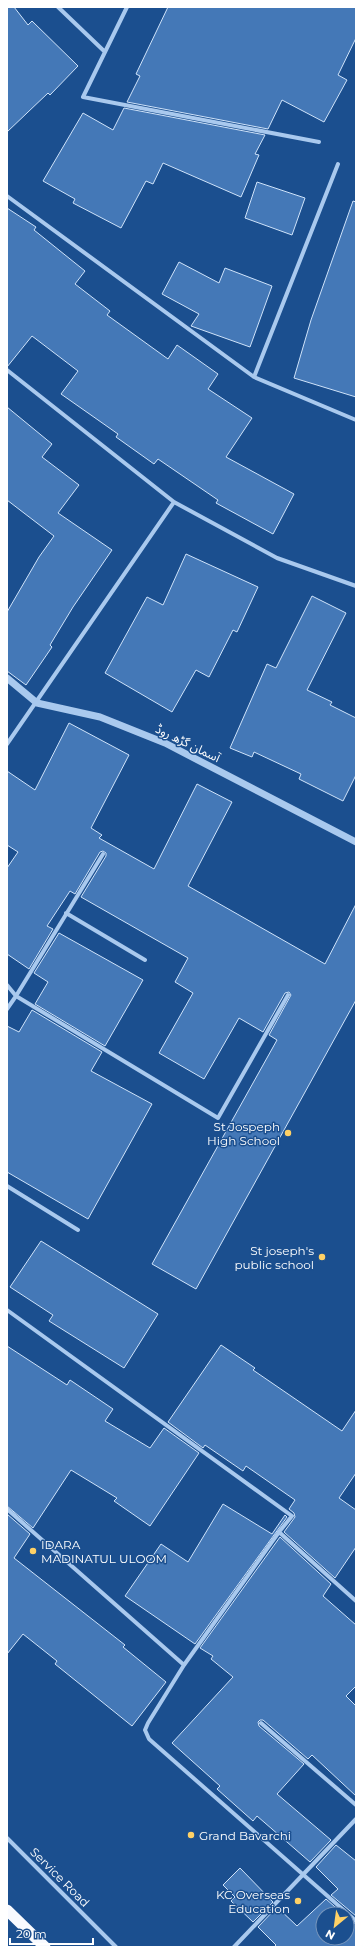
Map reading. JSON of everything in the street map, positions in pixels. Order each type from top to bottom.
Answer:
[{"type":"highway","points":[[7,1910],[46,1947]]},
{"type":"street","points":[[58,7],[104,51]]},
{"type":"street","points":[[126,7],[83,97],[319,142]]},
{"type":"street","points":[[254,377],[338,164]]},
{"type":"street","points":[[7,196],[254,377],[356,420]]},
{"type":"street","points":[[7,370],[174,502],[277,558],[356,586]]},
{"type":"street","points":[[7,744],[174,502]]},
{"type":"street","name":"آسمان گڑھ روڈ","points":[[7,678],[37,702],[100,717],[165,743],[356,842]]},
{"type":"street","points":[[7,1009],[103,854]]},
{"type":"street","points":[[66,912],[145,960]]},
{"type":"street","points":[[7,985],[16,996],[218,1118],[288,996]]},
{"type":"street","points":[[7,1186],[78,1230]]},
{"type":"street","points":[[7,1310],[292,1516],[184,1665],[145,1730],[149,1739],[356,1921]]},
{"type":"street","points":[[7,1509],[184,1665]]},
{"type":"street","points":[[279,1532],[356,1601]]},
{"type":"street","points":[[261,1723],[356,1805]]},
{"type":"street","points":[[234,1947],[356,1820]]},
{"type":"street","name":"Service Road","points":[[7,1838],[116,1947]]},
{"type":"building","points":[[7,7],[14,7],[28,25],[32,21],[78,66],[50,95],[48,93],[7,132]]},
{"type":"building","points":[[168,7],[356,7],[356,38],[338,75],[347,80],[324,122],[282,100],[268,129],[127,102],[140,76],[136,74]]},
{"type":"building","points":[[124,108],[265,135],[255,154],[259,155],[241,197],[163,163],[153,184],[146,181],[121,228],[73,203],[75,199],[43,181],[83,113],[113,130]]},
{"type":"building","points":[[257,182],[305,198],[292,235],[245,218]]},
{"type":"building","points":[[353,201],[356,202],[356,397],[294,378],[311,320]]},
{"type":"building","points":[[7,208],[36,227],[34,230],[85,271],[75,284],[110,311],[107,315],[168,359],[177,345],[218,374],[208,389],[252,418],[226,457],[294,494],[273,534],[216,503],[218,500],[158,459],[154,464],[116,437],[118,434],[61,394],[78,371],[32,336],[7,367]]},
{"type":"building","points":[[179,262],[219,283],[225,268],[272,286],[250,347],[191,326],[199,314],[162,294]]},
{"type":"building","points":[[7,407],[52,444],[42,457],[79,485],[58,513],[112,550],[73,607],[50,645],[52,647],[26,685],[7,671],[7,612],[39,557],[54,536],[7,500]]},
{"type":"building","points":[[186,554],[258,587],[237,632],[233,630],[209,677],[196,670],[172,712],[105,673],[147,597],[163,605]]},
{"type":"building","points":[[312,596],[346,613],[307,690],[332,702],[330,705],[356,718],[356,775],[343,801],[299,779],[301,774],[254,752],[252,757],[230,748],[267,664],[276,668]]},
{"type":"building","points":[[69,723],[129,755],[91,828],[102,835],[99,838],[154,869],[197,784],[232,802],[188,886],[325,964],[356,904],[356,1000],[196,1289],[152,1264],[277,1040],[269,1035],[291,995],[289,992],[285,993],[263,1032],[239,1018],[204,1079],[159,1053],[193,993],[175,982],[188,958],[81,897],[106,856],[106,853],[103,851],[100,852],[75,894],[70,891],[47,926],[53,929],[29,969],[7,954],[7,868],[18,852],[7,845],[7,771],[35,790]]},
{"type":"building","points":[[59,933],[143,980],[105,1046],[35,1004],[48,982],[34,973]]},
{"type":"building","points":[[32,1010],[102,1052],[91,1071],[152,1104],[88,1219],[7,1172],[7,1026],[19,1032]]},
{"type":"building","points":[[41,1241],[158,1314],[124,1368],[49,1321],[53,1315],[10,1287]]},
{"type":"building","points":[[221,1345],[255,1368],[253,1370],[342,1431],[356,1410],[356,1473],[339,1498],[356,1510],[356,1547],[335,1578],[284,1532],[295,1517],[294,1513],[289,1509],[295,1500],[246,1466],[243,1471],[205,1445],[203,1448],[168,1422]]},
{"type":"building","points":[[7,1346],[67,1385],[70,1380],[113,1409],[105,1421],[150,1448],[164,1428],[199,1453],[150,1526],[114,1501],[117,1498],[71,1470],[33,1528],[7,1506]]},
{"type":"building","points":[[223,1504],[272,1534],[285,1515],[287,1517],[195,1644],[125,1596],[161,1544],[188,1562]]},
{"type":"building","points":[[7,1514],[30,1534],[14,1558],[125,1645],[123,1647],[166,1682],[132,1726],[55,1664],[57,1661],[23,1634],[7,1654]]},
{"type":"building","points":[[280,1537],[331,1584],[323,1596],[356,1625],[356,1686],[346,1696],[356,1706],[356,1796],[312,1755],[308,1759],[263,1720],[258,1722],[259,1726],[304,1764],[277,1794],[331,1840],[310,1862],[257,1816],[253,1821],[217,1789],[220,1786],[172,1743],[233,1677],[211,1659],[213,1656],[200,1648]]},
{"type":"building","points":[[336,1845],[356,1861],[356,1916],[355,1906],[344,1906],[331,1895],[338,1889],[316,1867]]},
{"type":"building","points":[[240,1868],[273,1902],[253,1922],[231,1901],[235,1897],[223,1885]]},
{"type":"building","points":[[326,1899],[334,1906],[318,1906]]},
{"type":"building","points":[[277,1907],[297,1926],[315,1909],[315,1946],[355,1946],[355,1923],[356,1947],[274,1947],[276,1945],[258,1927]]},
{"type":"place","name":"St Jospeph High School","points":[[288,1133]]},
{"type":"place","name":"St joseph's public school","points":[[322,1257]]},
{"type":"place","name":"IDARA MADINATUL ULOOM","points":[[33,1551]]},
{"type":"place","name":"Grand Bavarchi","points":[[191,1835]]},
{"type":"place","name":"KC Overseas Education","points":[[298,1901]]}]
